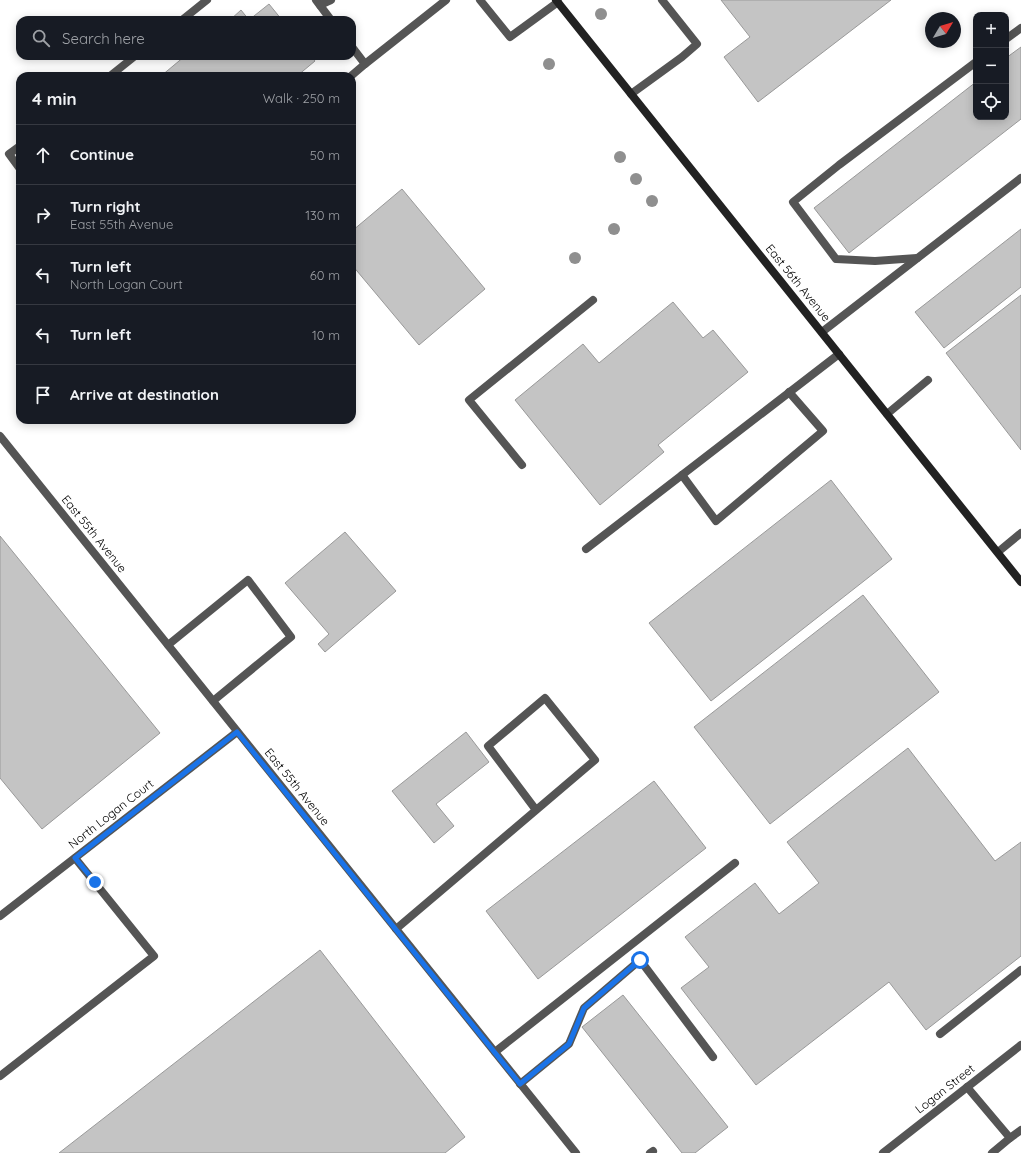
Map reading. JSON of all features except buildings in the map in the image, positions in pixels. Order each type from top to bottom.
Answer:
[{"type":"street","points":[[187,16],[208,0]]},
{"type":"street","points":[[329,16],[318,3],[331,0]]},
{"type":"street","points":[[356,72],[446,0]]},
{"type":"street","points":[[480,0],[510,38],[557,1]]},
{"type":"street","points":[[631,94],[697,44],[662,0]]},
{"type":"street","name":"East 56th Avenue","points":[[557,1],[1021,582]]},
{"type":"street","points":[[1009,37],[1021,28]]},
{"type":"street","points":[[356,51],[366,64]]},
{"type":"street","points":[[115,72],[131,60]]},
{"type":"street","points":[[917,258],[875,261],[836,258],[793,202],[839,165],[973,64]]},
{"type":"street","points":[[16,149],[9,154],[16,164]]},
{"type":"street","points":[[822,332],[1021,178]]},
{"type":"street","points":[[522,465],[469,400],[593,300]]},
{"type":"street","points":[[586,549],[839,354]]},
{"type":"street","points":[[887,414],[928,380]]},
{"type":"street","points":[[682,475],[716,521],[823,431],[789,392]]},
{"type":"street","name":"East 55th Avenue","points":[[0,436],[576,1153]]},
{"type":"street","points":[[998,552],[1021,533]]},
{"type":"street","points":[[168,645],[248,580],[291,637],[213,701]]},
{"type":"street","points":[[396,929],[595,760],[545,698],[488,746],[536,810]]},
{"type":"street","name":"North Logan Court","points":[[0,916],[237,732]]},
{"type":"street","points":[[0,1076],[154,956],[75,858]]},
{"type":"street","points":[[495,1052],[735,863]]},
{"type":"street","points":[[520,1084],[569,1044],[584,1008],[640,960],[713,1058]]},
{"type":"street","points":[[940,1034],[1021,970]]},
{"type":"street","name":"Logan Street","points":[[883,1153],[1021,1044]]},
{"type":"street","points":[[968,1087],[1010,1138]]},
{"type":"street","points":[[992,1153],[1021,1130]]},
{"type":"route","points":[[95,882],[75,858],[237,732],[520,1084],[569,1044],[584,1008],[640,960]]}]
